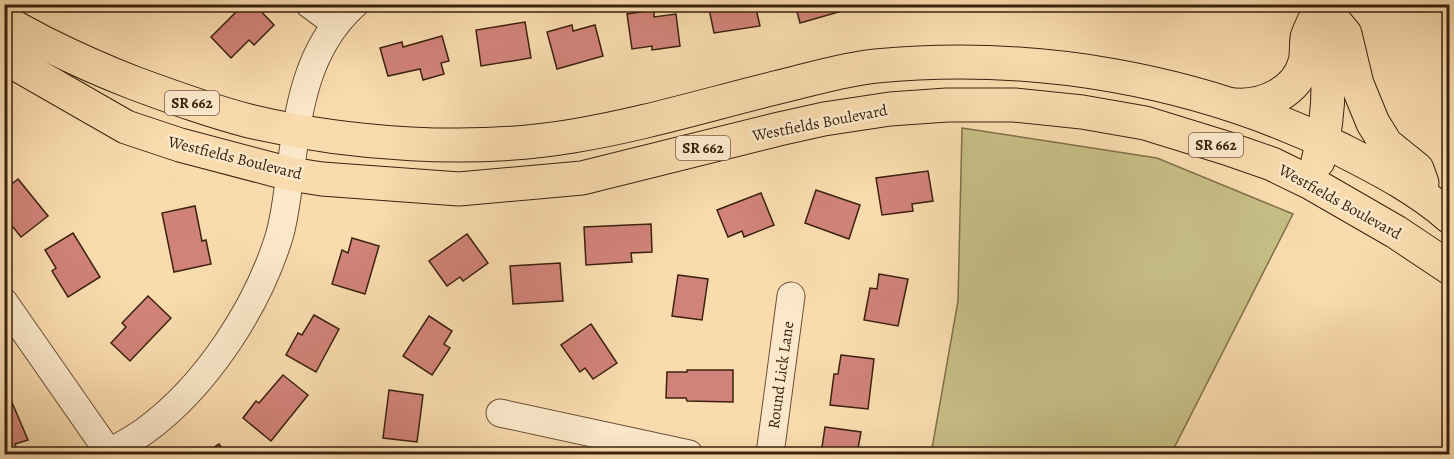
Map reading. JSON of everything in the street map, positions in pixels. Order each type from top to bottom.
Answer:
[{"type":"main road","points":[[1232,105],[1248,106],[1261,103],[1293,84],[1306,60],[1307,38],[1321,5]]},
{"type":"main road","points":[[1311,183],[1324,141],[1328,90],[1321,5]]},
{"type":"main road","points":[[1321,5],[1345,34],[1357,84],[1373,123],[1386,144],[1417,169],[1439,208]]},
{"type":"main road","name":"SR 662","points":[[4,21],[91,67],[164,94],[248,120],[297,130],[381,142],[495,144],[571,137],[649,121],[839,72],[875,66],[1022,63],[1093,72],[1149,82],[1272,118],[1384,171],[1439,208]]},
{"type":"main road","name":"Westfields Boulevard","points":[[4,57],[126,127],[180,145],[290,174],[322,179],[459,189],[582,178],[779,129],[835,117],[902,108],[1014,105],[1082,112],[1145,123],[1272,165],[1311,183],[1396,232],[1449,268]]},
{"type":"street","points":[[309,4],[336,24]]},
{"type":"street","points":[[4,302],[109,454],[146,431],[176,404],[208,368],[238,326],[261,284],[279,237],[302,95],[315,60],[336,24],[355,4]]},
{"type":"street","name":"Round Lick Lane","points":[[770,454],[791,296]]},
{"type":"street","points":[[500,413],[688,454]]},
{"type":"shaded area","points":[[962,128],[1157,158],[1293,214],[1171,454],[931,454],[958,301]]},
{"type":"building","points":[[244,4],[254,4],[274,25],[254,45],[249,40],[231,58],[211,37]]},
{"type":"building","points":[[708,4],[755,4],[760,26],[714,33]]},
{"type":"building","points":[[795,4],[848,4],[849,9],[800,23]]},
{"type":"building","points":[[654,10],[654,17],[676,14],[680,46],[652,50],[652,46],[632,49],[627,14]]},
{"type":"building","points":[[525,22],[531,58],[481,66],[476,30]]},
{"type":"building","points":[[572,25],[573,31],[595,25],[603,56],[557,69],[547,32]]},
{"type":"building","points":[[442,36],[449,61],[441,63],[444,74],[423,80],[420,69],[388,76],[380,48],[402,42],[403,47]]},
{"type":"building","points":[[928,171],[933,201],[912,204],[913,211],[882,215],[876,178]]},
{"type":"building","points":[[18,179],[48,216],[21,237],[4,216],[4,190]]},
{"type":"building","points":[[816,190],[860,205],[849,239],[805,223]]},
{"type":"building","points":[[761,193],[774,225],[744,237],[742,231],[728,237],[717,210]]},
{"type":"building","points":[[195,206],[202,241],[206,240],[211,264],[174,272],[162,213]]},
{"type":"building","points":[[651,224],[652,252],[631,253],[632,262],[586,265],[584,227]]},
{"type":"building","points":[[73,233],[100,277],[68,297],[52,271],[56,268],[45,250]]},
{"type":"building","points":[[467,234],[488,263],[463,281],[460,277],[447,286],[429,261]]},
{"type":"building","points":[[352,238],[379,246],[365,294],[332,284],[342,250],[348,253]]},
{"type":"building","points":[[560,263],[563,301],[513,304],[510,266]]},
{"type":"building","points":[[879,274],[908,279],[898,326],[864,320],[870,288],[877,289]]},
{"type":"building","points":[[678,275],[708,279],[702,320],[672,316]]},
{"type":"building","points":[[148,296],[171,318],[130,361],[111,343],[126,327],[122,323]]},
{"type":"building","points":[[314,315],[339,329],[316,372],[286,355],[298,333],[302,335]]},
{"type":"building","points":[[429,316],[452,331],[444,344],[450,348],[432,375],[403,356]]},
{"type":"building","points":[[591,324],[617,363],[593,379],[585,368],[580,372],[561,345]]},
{"type":"building","points":[[841,355],[874,359],[868,409],[830,405],[834,374],[838,374]]},
{"type":"building","points":[[687,370],[733,370],[733,402],[666,398],[667,372],[687,372]]},
{"type":"building","points":[[283,375],[308,395],[271,441],[243,418],[256,401],[259,403]]},
{"type":"building","points":[[389,390],[423,395],[417,442],[383,438]]},
{"type":"building","points":[[8,393],[28,440],[15,444],[19,454],[6,454],[4,450],[4,394]]},
{"type":"building","points":[[825,427],[861,432],[857,454],[821,454]]},
{"type":"building","points":[[219,444],[226,454],[203,454]]}]
